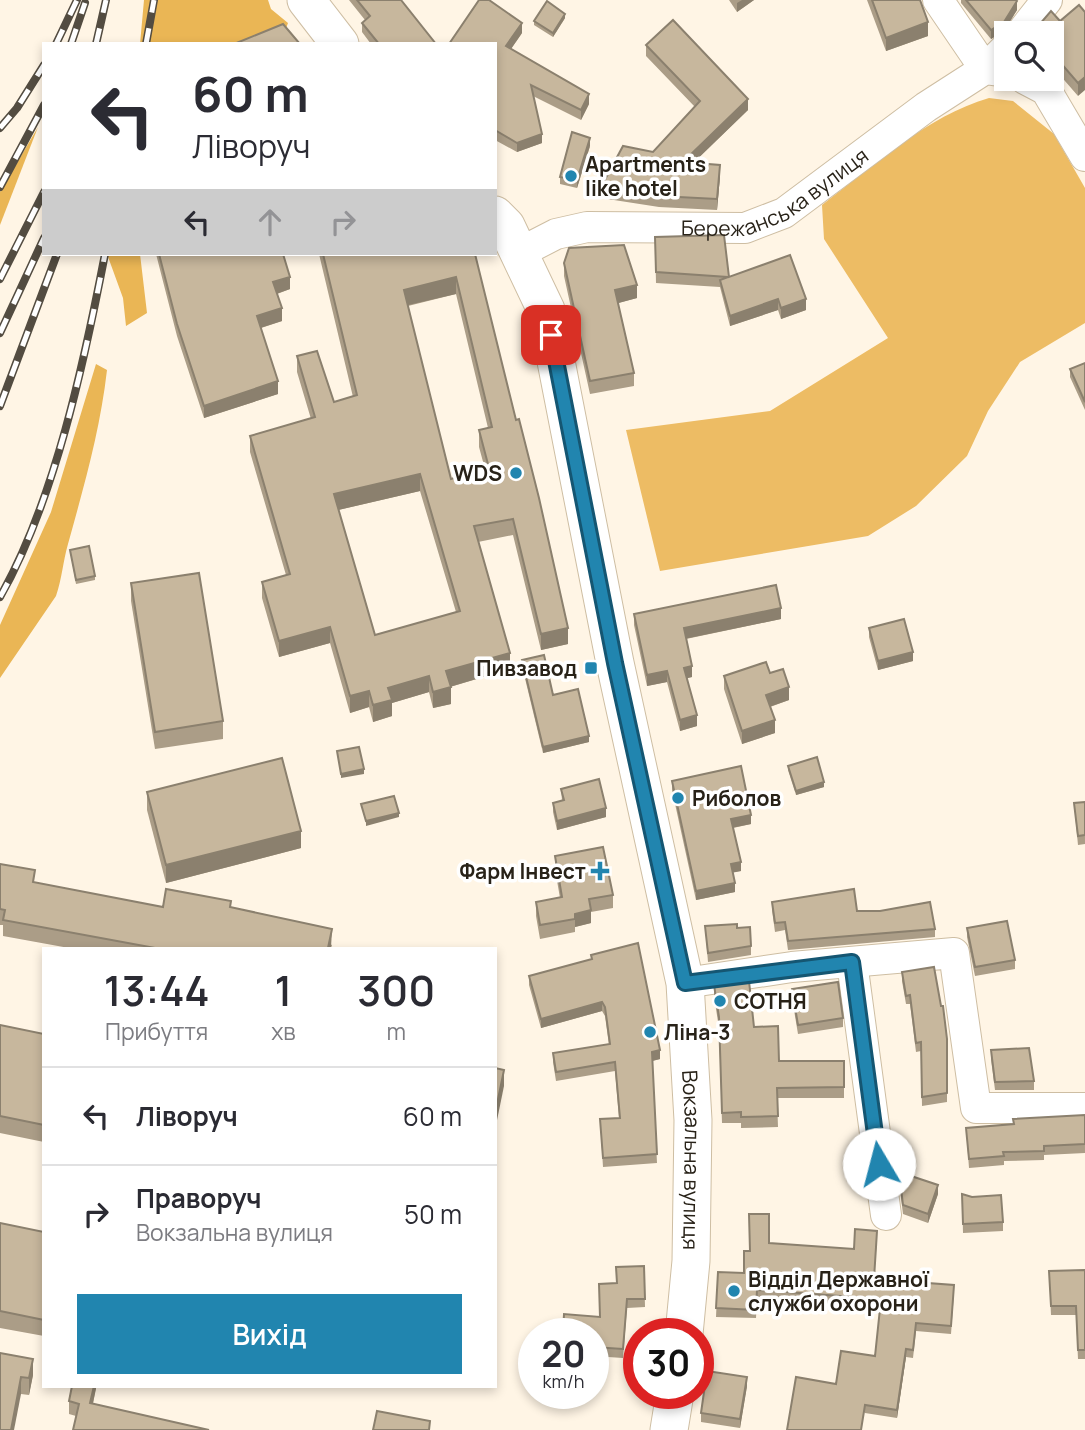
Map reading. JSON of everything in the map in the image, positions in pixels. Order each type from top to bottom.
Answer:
[{"type":"main road","points":[[306,0],[338,42]]},
{"type":"main road","name":"Вокзальна вулиця","points":[[497,217],[506,226],[546,310],[615,663],[685,983],[693,1120],[691,1261],[686,1318]]},
{"type":"main road","points":[[669,1430],[672,1409]]},
{"type":"street","points":[[938,0],[994,70]]},
{"type":"street","points":[[1030,21],[1047,0]]},
{"type":"street","name":"Бережанська вулиця","points":[[519,253],[556,234],[587,228],[745,228],[784,213],[926,107],[994,72]]},
{"type":"street","points":[[1047,91],[1085,156]]},
{"type":"street","points":[[685,983],[852,962],[954,953],[976,1108],[1085,1108]]},
{"type":"street","points":[[852,962],[886,1215]]},
{"type":"shaded area","points":[[144,0],[268,0],[271,9],[288,23],[282,39],[266,42],[140,42]]},
{"type":"shaded area","points":[[989,98],[1013,101],[1054,134],[1085,188],[1085,323],[1020,362],[988,411],[967,456],[916,506],[868,536],[660,571],[626,430],[770,411],[888,338],[824,239],[822,205],[922,129],[966,106]]},
{"type":"shaded area","points":[[38,127],[0,225],[0,192]]},
{"type":"shaded area","points":[[108,256],[140,256],[147,313],[126,326],[123,298]]},
{"type":"shaded area","points":[[96,364],[107,370],[104,393],[91,458],[58,590],[0,678],[0,625],[51,512]]},
{"type":"building","points":[[357,0],[401,0],[434,42],[377,42],[362,23],[370,16]]},
{"type":"building","points":[[479,0],[489,0],[522,23],[506,46],[589,94],[581,110],[531,85],[542,134],[517,143],[497,131],[497,42],[450,42]]},
{"type":"building","points":[[872,0],[920,0],[928,22],[886,38]]},
{"type":"building","points":[[966,0],[1016,0],[1005,21],[994,21],[994,28],[991,30]]},
{"type":"building","points":[[547,1],[565,14],[553,33],[534,21]]},
{"type":"building","points":[[1079,5],[1085,12],[1085,77],[1078,83],[1064,67],[1064,21],[1060,21]]},
{"type":"building","points":[[1051,11],[1060,21],[1042,21]]},
{"type":"building","points":[[673,20],[748,99],[683,162],[720,165],[717,199],[659,196],[601,187],[623,146],[653,152],[700,101],[646,45]]},
{"type":"building","points":[[283,24],[298,42],[239,42]]},
{"type":"building","points":[[572,132],[590,138],[577,180],[560,177]]},
{"type":"building","points":[[724,235],[729,277],[790,255],[806,299],[781,308],[778,299],[730,316],[720,280],[728,277],[656,272],[655,237]]},
{"type":"building","points":[[624,245],[637,285],[615,290],[634,373],[590,381],[564,263],[569,248]]},
{"type":"building","points":[[160,256],[284,256],[290,277],[273,282],[282,308],[257,316],[278,381],[204,406],[177,324]]},
{"type":"building","points":[[323,256],[475,256],[516,420],[519,419],[539,498],[568,628],[541,634],[513,519],[474,526],[510,653],[446,671],[451,687],[433,692],[429,676],[388,688],[392,700],[373,705],[369,691],[350,696],[330,627],[279,641],[262,582],[290,574],[250,436],[315,417],[297,356],[317,351],[334,402],[357,395]],"holes":[[[456,277],[492,427],[479,430],[489,468],[451,479],[404,290]],[[420,474],[460,611],[375,635],[334,494]]]},
{"type":"building","points":[[1085,363],[1085,402],[1070,369]]},
{"type":"building","points":[[89,546],[95,576],[76,580],[70,550]]},
{"type":"building","points":[[199,573],[223,721],[155,732],[131,583]]},
{"type":"building","points":[[776,585],[781,608],[684,628],[692,666],[684,668],[697,715],[680,720],[667,671],[647,675],[634,614]]},
{"type":"building","points":[[904,619],[913,652],[878,661],[869,628]]},
{"type":"building","points":[[544,655],[553,695],[578,689],[589,736],[543,747],[522,660]]},
{"type":"building","points":[[766,662],[770,673],[783,669],[789,687],[766,695],[775,720],[742,731],[724,676]]},
{"type":"building","points":[[359,747],[364,769],[341,774],[337,751]]},
{"type":"building","points":[[817,757],[824,782],[796,791],[788,766]]},
{"type":"building","points":[[282,758],[301,831],[166,865],[147,792]]},
{"type":"building","points":[[741,766],[751,815],[731,819],[741,862],[731,864],[735,883],[696,891],[672,781]]},
{"type":"building","points":[[599,779],[606,808],[557,821],[553,803],[564,800],[561,789]]},
{"type":"building","points":[[394,796],[399,813],[366,821],[361,804]]},
{"type":"building","points":[[1085,802],[1085,835],[1078,836],[1074,803]]},
{"type":"building","points":[[603,847],[613,895],[589,899],[591,910],[575,914],[575,919],[540,925],[536,902],[562,897],[555,856]]},
{"type":"building","points":[[0,864],[35,870],[33,882],[163,907],[166,889],[231,901],[230,907],[332,929],[328,947],[150,947],[3,920],[5,910],[0,909]]},
{"type":"building","points":[[854,889],[857,911],[880,911],[930,902],[935,929],[788,941],[785,922],[775,923],[772,902]]},
{"type":"building","points":[[1007,921],[1015,960],[975,967],[967,928]]},
{"type":"building","points":[[737,924],[737,928],[750,927],[751,946],[708,953],[705,926]]},
{"type":"building","points":[[638,943],[660,1050],[652,1052],[657,1154],[603,1158],[600,1119],[620,1118],[615,1062],[556,1072],[553,1053],[610,1044],[605,1007],[602,1002],[541,1019],[529,976],[592,959],[591,955]]},
{"type":"building","points":[[934,967],[947,1039],[947,1093],[922,1097],[921,1042],[916,1043],[910,995],[906,996],[902,972]]},
{"type":"building","points":[[749,981],[754,1027],[778,1026],[779,1061],[844,1061],[844,1087],[777,1088],[778,1116],[741,1117],[741,1112],[722,1113],[719,1017],[714,985]]},
{"type":"building","points":[[838,982],[843,1018],[798,1025],[792,989]]},
{"type":"building","points":[[0,1025],[42,1034],[42,1125],[0,1116]]},
{"type":"building","points":[[1029,1048],[1034,1081],[995,1082],[991,1050]]},
{"type":"building","points":[[497,1068],[504,1070],[497,1104]]},
{"type":"building","points":[[1085,1115],[1085,1144],[1044,1146],[1044,1151],[1003,1152],[1004,1156],[969,1159],[966,1128],[1014,1124],[1013,1119]]},
{"type":"building","points":[[899,1172],[938,1185],[928,1214],[903,1205]]},
{"type":"building","points":[[962,1194],[972,1197],[1001,1195],[1003,1222],[963,1224]]},
{"type":"building","points":[[749,1214],[769,1214],[769,1243],[854,1249],[855,1229],[877,1231],[874,1279],[954,1285],[951,1326],[916,1323],[913,1350],[906,1349],[897,1410],[865,1405],[861,1430],[787,1430],[796,1377],[836,1384],[841,1351],[875,1356],[881,1299],[757,1290],[756,1310],[716,1308],[718,1272],[744,1273],[744,1251],[750,1251]]},
{"type":"building","points":[[0,1223],[42,1232],[42,1320],[0,1311]]},
{"type":"building","points":[[644,1266],[645,1299],[627,1299],[625,1318],[623,1318],[623,1349],[609,1348],[609,1318],[564,1318],[564,1314],[600,1317],[599,1284],[617,1283],[616,1267]]},
{"type":"building","points":[[1085,1270],[1085,1350],[1078,1350],[1076,1306],[1051,1306],[1049,1271]]},
{"type":"building","points":[[0,1353],[33,1359],[29,1378],[21,1377],[11,1430],[0,1430]]},
{"type":"building","points":[[714,1372],[747,1377],[740,1419],[701,1413],[702,1409],[714,1409]]},
{"type":"building","points":[[72,1388],[94,1388],[90,1403],[209,1430],[73,1430],[79,1404],[69,1401]]},
{"type":"building","points":[[377,1411],[430,1421],[429,1430],[373,1430]]},
{"type":"railway","points":[[57,42],[77,0]]},
{"type":"railway","points":[[96,42],[106,0]]},
{"type":"railway","points":[[146,42],[154,0]]},
{"type":"railway","points":[[72,42],[85,3]]},
{"type":"railway","points":[[0,128],[17,108],[42,68]]},
{"type":"railway","points":[[0,187],[42,109]]},
{"type":"railway","points":[[0,279],[42,196]]},
{"type":"railway","points":[[0,333],[42,242]]},
{"type":"railway","points":[[0,406],[56,256]]},
{"type":"railway","points":[[0,597],[37,518],[52,475],[77,385],[105,256]]},
{"type":"place","name":"Apartments like hotel","points":[[571,176]]},
{"type":"place","name":"WDS","points":[[516,473]]},
{"type":"place","name":"Пивзавод","points":[[591,668]]},
{"type":"place","name":"Риболов","points":[[678,798]]},
{"type":"place","name":"Фарм Інвест","points":[[600,871]]},
{"type":"place","name":"СОТНЯ","points":[[720,1001]]},
{"type":"place","name":"Ліна-3","points":[[650,1032]]},
{"type":"place","name":"Відділ Державної служби охорони","points":[[734,1291]]},
{"type":"route","points":[[551,335],[615,663],[685,983],[792,967],[852,962],[879,1164]]}]
